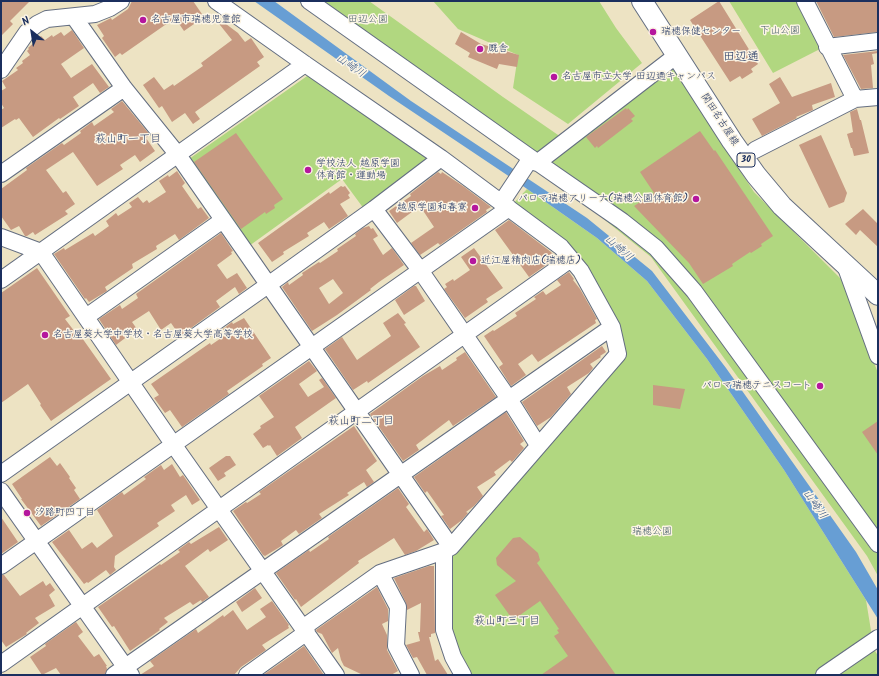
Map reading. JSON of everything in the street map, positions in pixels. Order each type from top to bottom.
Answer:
[{"type":"main road","name":"関田名古屋線","points":[[642,1],[732,141],[756,175],[782,206],[878,295]]},
{"type":"main road","name":"関田名古屋線","points":[[658,1],[754,150],[794,198],[878,277]]},
{"type":"street","points":[[1,70],[27,32],[36,24],[46,19],[95,14],[110,8],[121,1]]},
{"type":"street","points":[[216,1],[505,202],[561,247],[581,271],[612,327],[618,354],[448,548],[380,573],[247,675]]},
{"type":"street","points":[[309,1],[532,161],[622,220],[656,248],[694,291],[878,544]]},
{"type":"street","points":[[805,1],[827,47],[855,99]]},
{"type":"street","points":[[74,16],[124,88],[178,156],[223,220],[401,474],[448,548],[444,630],[453,657],[463,675]]},
{"type":"street","points":[[827,47],[878,41]]},
{"type":"street","points":[[1,566],[420,270],[505,202],[532,161],[677,55]]},
{"type":"street","points":[[1,280],[178,156],[305,64]]},
{"type":"street","points":[[1,174],[124,88]]},
{"type":"street","points":[[754,150],[855,99],[878,97]]},
{"type":"street","points":[[1,474],[374,209],[441,158]]},
{"type":"street","points":[[374,209],[420,270],[464,336],[509,399],[538,445]]},
{"type":"street","points":[[86,317],[223,220]]},
{"type":"street","points":[[1,237],[41,252],[173,444],[336,675]]},
{"type":"street","points":[[1,664],[571,259]]},
{"type":"street","points":[[845,265],[878,356]]},
{"type":"street","points":[[1,491],[82,606],[123,672],[263,571],[612,327]]},
{"type":"street","points":[[380,573],[398,607],[396,646],[412,675]]},
{"type":"street","points":[[824,675],[878,638]]},
{"type":"green space","name":"田辺公園","points":[[325,1],[369,1],[561,137],[537,159],[321,6]]},
{"type":"green space","name":"名古屋市立大学 田辺通キャンパス","points":[[433,1],[599,1],[616,28],[642,63],[568,124],[513,88],[518,55],[458,29]]},
{"type":"green space","name":"下山公園","points":[[729,1],[796,1],[820,49],[773,73]]},
{"type":"green space","points":[[673,69],[754,192],[842,280],[878,373],[878,576],[867,556],[651,257],[539,167]]},
{"type":"green space","name":"学校法人 越原学園 体育館・運動場","points":[[310,74],[433,160],[364,209],[342,179],[249,246],[189,159]]},
{"type":"green space","name":"瑞穂公園","points":[[527,189],[597,238],[647,281],[707,359],[784,470],[866,600],[874,649],[878,656],[878,675],[463,675],[444,630],[451,546],[618,354],[570,246],[511,206]]},
{"type":"water","name":"山崎川","points":[[254,1],[274,1],[411,101],[587,218],[652,271],[726,368],[856,552],[878,590],[878,619],[784,470],[707,359],[647,281],[597,238],[510,177],[389,96]]},
{"type":"building","points":[[1,1],[30,1],[10,21],[13,24],[1,36]]},
{"type":"building","points":[[132,1],[193,1],[204,17],[184,31],[175,18],[122,55],[120,53],[115,57],[102,38],[104,36],[97,25],[111,18],[112,20],[128,9]]},
{"type":"building","points":[[719,1],[758,64],[751,69],[753,72],[742,79],[740,76],[730,82],[690,20]]},
{"type":"building","points":[[816,1],[878,1],[878,32],[834,37]]},
{"type":"building","points":[[218,18],[238,33],[245,42],[251,38],[264,57],[257,62],[260,66],[195,112],[200,119],[193,124],[185,113],[172,122],[162,106],[159,108],[143,85],[154,77],[164,90],[173,84],[174,86],[203,66],[201,63],[232,40],[216,20]]},
{"type":"building","points":[[72,30],[84,48],[61,64],[71,78],[92,64],[109,87],[100,93],[93,83],[73,97],[79,106],[60,119],[59,118],[33,137],[19,118],[1,128],[1,110],[4,108],[1,103],[1,91],[6,88],[2,81],[18,70],[16,68],[30,55],[27,51],[29,49],[28,48],[41,36],[45,40],[52,35],[53,37],[61,32],[64,36]]},
{"type":"building","name":"厩舎","points":[[461,32],[481,44],[519,55],[517,67],[499,64],[497,69],[468,57],[470,53],[455,44]]},
{"type":"building","points":[[878,51],[878,53],[872,54],[874,64],[871,65],[873,88],[861,89],[843,55]]},
{"type":"building","points":[[780,77],[792,97],[831,83],[835,97],[812,105],[813,110],[796,117],[797,118],[762,136],[752,119],[780,103],[769,84]]},
{"type":"building","points":[[122,101],[150,135],[146,138],[155,151],[140,162],[135,155],[120,165],[123,169],[97,186],[73,152],[46,170],[63,193],[66,191],[75,204],[65,211],[68,214],[35,235],[33,232],[25,236],[19,226],[11,230],[1,216],[1,189],[27,170],[26,168],[62,143],[64,145],[81,133],[80,131],[92,122],[94,126],[114,112],[111,109]]},
{"type":"building","points":[[626,108],[627,110],[628,108],[635,116],[631,119],[633,121],[598,148],[597,146],[595,148],[586,137]]},
{"type":"building","points":[[857,109],[869,153],[854,156],[847,134],[853,132],[850,112]]},
{"type":"building","name":"パロマ瑞穂アリーナ(瑞穂公園体育館)","points":[[700,131],[714,151],[715,150],[773,236],[761,244],[762,246],[732,264],[733,266],[703,284],[689,263],[634,206],[654,193],[640,172]]},
{"type":"building","points":[[236,133],[283,199],[274,205],[275,208],[266,214],[265,212],[241,229],[194,162]]},
{"type":"building","points":[[821,135],[847,193],[844,202],[829,208],[799,145]]},
{"type":"building","points":[[177,171],[185,183],[182,186],[198,209],[201,207],[209,218],[179,240],[175,234],[156,246],[157,249],[132,264],[133,268],[105,287],[107,291],[89,302],[86,298],[85,299],[54,254],[64,248],[65,250],[93,233],[95,236],[109,226],[106,221],[116,213],[118,216],[132,207],[129,203],[138,197],[143,203],[147,200],[149,203],[166,192],[159,181],[168,175],[169,177]]},
{"type":"building","name":"越原学園和春寮","points":[[438,172],[441,174],[442,172],[491,207],[486,210],[487,212],[440,245],[438,243],[420,255],[411,243],[434,227],[420,206],[397,223],[389,211],[411,196],[410,194]]},
{"type":"building","points":[[341,186],[345,186],[350,193],[348,195],[350,198],[340,204],[348,216],[329,229],[324,222],[307,233],[309,236],[283,252],[284,254],[272,262],[258,243],[329,192],[330,194]]},
{"type":"building","points":[[863,209],[878,224],[878,247],[860,230],[856,235],[845,224]]},
{"type":"building","points":[[509,220],[551,252],[556,258],[529,277],[495,230]]},
{"type":"building","points":[[369,226],[371,229],[373,228],[378,236],[373,239],[383,255],[392,248],[404,265],[379,282],[370,289],[371,290],[337,315],[312,331],[282,287],[288,282],[289,285],[303,275],[302,273],[338,251],[337,249],[356,236],[355,234],[363,228]],"holes":[[[333,279],[343,293],[329,304],[319,288]]]},
{"type":"building","points":[[221,233],[233,251],[231,252],[232,254],[217,265],[227,279],[237,273],[247,288],[239,294],[235,287],[216,301],[220,307],[180,336],[171,323],[161,330],[149,311],[132,322],[137,329],[116,345],[99,319],[120,305],[122,309],[138,298],[136,294]]},
{"type":"building","points":[[474,248],[503,288],[486,299],[488,302],[465,318],[444,289],[447,287],[445,284],[453,279],[454,281],[470,270],[461,257]]},
{"type":"building","name":"名古屋葵大学中学校・名古屋葵大学高等学校","points":[[37,268],[70,316],[65,319],[78,336],[80,335],[111,379],[51,421],[28,384],[1,403],[1,293]]},
{"type":"building","points":[[569,272],[597,319],[595,320],[596,323],[538,362],[532,354],[518,364],[526,375],[511,386],[499,367],[503,364],[484,336],[517,316],[515,313],[536,299],[534,297],[543,291],[546,295],[561,285],[557,280]]},
{"type":"building","points":[[416,286],[425,301],[404,315],[395,300]]},
{"type":"building","points":[[398,313],[406,323],[404,324],[420,347],[368,383],[367,381],[353,390],[325,349],[342,337],[357,360],[391,336],[383,323]]},
{"type":"building","name":"名古屋葵大学中学校・名古屋葵大学高等学校","points":[[244,318],[271,358],[262,364],[263,366],[227,391],[229,394],[182,427],[170,410],[165,413],[154,398],[159,395],[151,384],[210,343],[211,345],[227,334],[223,329],[232,322],[233,324]]},
{"type":"building","points":[[602,346],[606,352],[590,364],[593,368],[589,373],[567,387],[571,394],[551,417],[537,426],[522,402]]},
{"type":"building","points":[[465,352],[496,397],[453,426],[449,420],[416,445],[419,450],[403,461],[370,414],[423,376],[440,366],[442,370],[457,360],[456,358]]},
{"type":"building","points":[[309,361],[317,371],[299,384],[308,397],[324,387],[319,380],[322,378],[336,398],[295,427],[302,438],[277,456],[270,445],[263,448],[253,434],[261,428],[260,426],[274,417],[259,396]]},
{"type":"building","points":[[653,385],[685,389],[680,409],[653,405]]},
{"type":"building","points":[[506,412],[524,441],[520,444],[524,448],[512,462],[510,460],[494,472],[496,475],[477,487],[483,496],[466,512],[468,513],[462,520],[450,529],[441,516],[444,515],[427,491],[425,493],[414,477]]},
{"type":"building","points":[[878,421],[878,455],[862,432]]},
{"type":"building","points":[[354,426],[377,461],[366,470],[374,482],[367,487],[364,482],[347,493],[349,495],[319,514],[322,518],[299,534],[296,530],[281,541],[283,545],[265,556],[263,555],[233,511],[261,494],[259,492]]},
{"type":"building","points":[[226,456],[230,456],[236,465],[224,473],[226,476],[218,481],[209,468]]},
{"type":"building","points":[[50,457],[57,466],[60,463],[70,477],[69,478],[76,488],[74,490],[80,499],[41,526],[12,484]]},
{"type":"building","points":[[172,464],[180,477],[183,475],[200,500],[192,505],[186,495],[171,505],[175,511],[157,523],[159,526],[115,556],[114,567],[116,570],[110,575],[106,570],[88,583],[87,582],[84,584],[52,542],[69,530],[82,549],[92,542],[97,548],[113,536],[97,510],[122,492],[124,495],[146,479],[144,477],[161,465],[164,470]]},
{"type":"building","points":[[398,488],[409,504],[406,507],[424,532],[427,529],[434,540],[416,551],[405,555],[394,538],[358,561],[359,563],[301,607],[276,573],[309,550],[310,552],[329,539],[328,537]]},
{"type":"building","points":[[1,517],[18,542],[1,554]]},
{"type":"building","points":[[219,527],[228,540],[210,552],[208,549],[185,566],[209,597],[202,602],[201,600],[193,605],[190,602],[164,618],[168,622],[159,629],[160,630],[130,651],[114,626],[112,627],[98,607],[180,552],[178,550],[189,542],[191,544]]},
{"type":"building","points":[[520,537],[538,553],[540,560],[537,563],[616,675],[541,675],[568,656],[554,636],[559,633],[557,630],[559,629],[540,601],[513,620],[495,595],[516,581],[497,565],[496,558],[513,538]]},
{"type":"building","points":[[429,566],[434,566],[435,633],[431,634],[431,637],[429,637],[435,661],[438,659],[448,675],[427,675],[417,657],[413,658],[406,645],[420,641],[418,632],[420,632],[421,603],[407,610],[406,603],[394,578]]},
{"type":"building","points":[[1,575],[4,575],[20,596],[43,581],[46,586],[50,583],[55,590],[49,595],[55,606],[35,618],[39,623],[26,633],[27,634],[6,647],[1,640]]},
{"type":"building","points":[[377,587],[388,609],[388,621],[382,624],[387,635],[387,650],[398,671],[391,675],[363,675],[344,666],[338,648],[332,653],[322,634],[316,630]]},
{"type":"building","points":[[255,588],[262,598],[242,612],[236,602]]},
{"type":"building","points":[[272,601],[289,625],[289,628],[262,645],[266,650],[241,667],[234,675],[140,675],[154,666],[150,661],[196,629],[198,633],[223,615],[224,617],[233,610],[247,630],[266,617],[260,609]]},
{"type":"building","points":[[76,622],[83,632],[78,636],[94,657],[99,654],[107,666],[105,675],[61,675],[56,668],[42,675],[30,657],[46,646],[45,644]]},
{"type":"building","points":[[304,646],[324,675],[263,675],[279,664]]},
{"type":"place","name":"名古屋市瑞穂児童館","points":[[143,20]]},
{"type":"place","name":"瑞穂保健センター","points":[[653,32]]},
{"type":"place","name":"厩舎","points":[[480,49]]},
{"type":"place","name":"名古屋市立大学 田辺通キャンパス","points":[[554,77]]},
{"type":"place","name":"学校法人 越原学園 体育館・運動場","points":[[308,170]]},
{"type":"place","name":"パロマ瑞穂アリーナ(瑞穂公園体育館)","points":[[696,199]]},
{"type":"place","name":"越原学園和春寮","points":[[475,208]]},
{"type":"place","name":"近江屋精肉店(瑞穂店)","points":[[473,261]]},
{"type":"place","name":"名古屋葵大学中学校・名古屋葵大学高等学校","points":[[45,335]]},
{"type":"place","name":"パロマ瑞穂テニスコート","points":[[820,386]]},
{"type":"place","name":"汐路町四丁目","points":[[27,513]]},
{"type":"district","name":"田辺通","points":[[741,58]]},
{"type":"district","name":"萩山町一丁目","points":[[128,140]]},
{"type":"district","name":"萩山町二丁目","points":[[361,422]]},
{"type":"district","name":"萩山町三丁目","points":[[507,622]]}]
